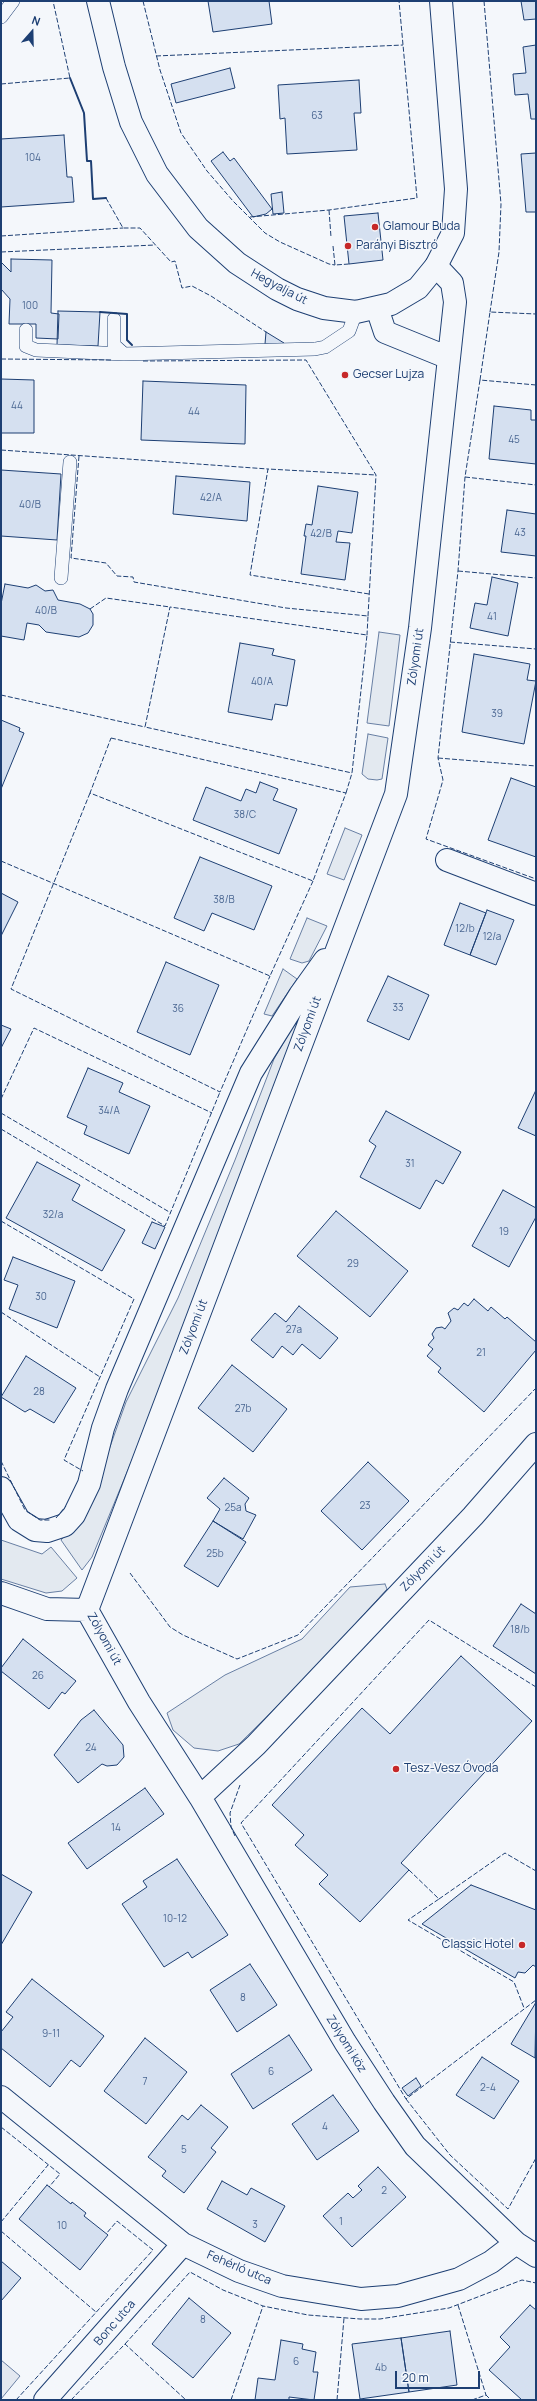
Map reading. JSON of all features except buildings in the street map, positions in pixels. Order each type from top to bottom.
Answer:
[{"type":"street","name":"Hegyalja út","points":[[98,1],[116,74],[131,122],[158,174],[198,228],[237,263],[277,289],[296,299],[324,308],[367,310],[406,297],[418,288],[436,266],[453,233],[456,189],[441,1]]},
{"type":"street","name":"Zólyomi út","points":[[436,266],[452,283],[455,302],[420,628],[400,772],[393,800],[87,1610],[139,1702],[200,1797],[261,1740],[473,1516],[536,1444]]},
{"type":"street","points":[[367,310],[385,332],[449,358]]},
{"type":"street","points":[[446,860],[536,894]]},
{"type":"street","name":"Zólyomi út","points":[[1,1488],[18,1520],[34,1530],[47,1532],[65,1525],[80,1502],[91,1477],[103,1428],[117,1389],[251,1073],[308,983],[337,945]]},
{"type":"street","points":[[1,1593],[47,1609],[87,1610]]},
{"type":"street","name":"Zólyomi köz","points":[[200,1797],[345,2042],[415,2146],[516,2242],[536,2256]]},
{"type":"street","name":"Fehérló utca","points":[[1,2097],[183,2244],[239,2271],[282,2286],[361,2299],[398,2296],[459,2278],[491,2262],[516,2242]]},
{"type":"street","name":"Bonc utca","points":[[45,2400],[183,2244]]},
{"type":"lane","points":[[1,17],[12,1]]},
{"type":"lane","points":[[26,330],[26,346],[36,350],[124,354],[315,349],[325,347],[349,331],[367,310]]},
{"type":"lane","points":[[114,319],[114,345],[124,354]]},
{"type":"lane","points":[[61,578],[70,462]]},
{"type":"shaded area","points":[[379,632],[400,635],[389,726],[367,723]]},
{"type":"shaded area","points":[[368,734],[388,738],[382,779],[368,779],[362,774]]},
{"type":"shaded area","points":[[345,828],[362,835],[344,880],[327,874]]},
{"type":"shaded area","points":[[307,918],[327,926],[309,961],[302,963],[290,959]]},
{"type":"shaded area","points":[[283,969],[297,979],[272,1016],[264,1014]]},
{"type":"shaded area","points":[[299,1016],[306,1017],[137,1448],[92,1557],[82,1570],[61,1540],[86,1514],[126,1402],[178,1298],[235,1160],[274,1059]]},
{"type":"shaded area","points":[[1,1540],[42,1554],[51,1547],[77,1578],[62,1591],[46,1593],[1,1579]]},
{"type":"shaded area","points":[[385,1584],[387,1589],[305,1679],[239,1744],[218,1751],[194,1748],[173,1730],[167,1713],[225,1675],[302,1639],[350,1587]]},
{"type":"shaded area","points":[[1,2360],[20,2376],[1,2399]]},
{"type":"fence","points":[[1,84],[70,78],[53,1]]},
{"type":"fence","points":[[143,1],[160,70],[181,133],[207,171],[233,201],[265,233],[280,242],[329,264],[335,265]]},
{"type":"fence","points":[[250,217],[329,210],[417,198],[399,1]]},
{"type":"fence","points":[[484,1],[501,204],[499,252],[490,312]]},
{"type":"fence","points":[[156,56],[403,45]]},
{"type":"fence","points":[[106,198],[123,228],[140,228],[171,262],[175,261],[182,288],[192,286],[211,296],[266,332]]},
{"type":"fence","points":[[329,210],[331,237]]},
{"type":"fence","points":[[1,236],[123,228]]},
{"type":"fence","points":[[1,252],[155,245]]},
{"type":"fence","points":[[333,246],[335,265],[349,264]]},
{"type":"fence","points":[[480,380],[490,312],[536,314]]},
{"type":"fence","points":[[1,359],[111,360]]},
{"type":"fence","points":[[143,361],[306,360],[376,475],[368,616]]},
{"type":"fence","points":[[536,385],[480,380],[465,477],[458,571],[438,758],[443,780],[426,839],[536,879]]},
{"type":"fence","points":[[1,450],[268,469]]},
{"type":"fence","points":[[79,456],[71,558],[106,563],[117,576],[133,577],[134,582],[286,608],[368,616],[367,635]]},
{"type":"fence","points":[[369,594],[250,575],[268,469],[376,475]]},
{"type":"fence","points":[[465,477],[536,485]]},
{"type":"fence","points":[[458,571],[536,578]]},
{"type":"fence","points":[[90,609],[106,598],[170,607]]},
{"type":"fence","points":[[346,793],[352,773],[367,635],[170,607],[145,727],[352,773]]},
{"type":"fence","points":[[450,642],[536,649]]},
{"type":"fence","points":[[1,695],[145,727]]},
{"type":"fence","points":[[111,738],[346,793],[313,881],[90,793],[111,738]]},
{"type":"fence","points":[[438,758],[536,766]]},
{"type":"fence","points":[[90,793],[11,989],[220,1092],[270,976]]},
{"type":"fence","points":[[1,861],[270,976],[313,881]]},
{"type":"fence","points":[[1,1099],[34,1028],[212,1113]]},
{"type":"fence","points":[[1,1129],[165,1226],[220,1092]]},
{"type":"fence","points":[[1,1113],[171,1213]]},
{"type":"fence","points":[[1,1221],[134,1299],[64,1460],[83,1471]]},
{"type":"fence","points":[[1,1312],[100,1377]]},
{"type":"fence","points":[[130,1573],[170,1627],[183,1635],[237,1659],[298,1635],[536,1388]]},
{"type":"fence","points":[[1,1461],[25,1510],[40,1520],[50,1520]]},
{"type":"fence","points":[[56,1518],[66,1506]]},
{"type":"fence","points":[[1,1521],[1,1526]]},
{"type":"fence","points":[[536,1687],[429,1620],[241,1823],[406,2099],[536,2000]]},
{"type":"fence","points":[[235,1836],[231,1827],[230,1813],[240,1785]]},
{"type":"fence","points":[[439,1899],[505,1853],[536,1871]]},
{"type":"fence","points":[[409,1870],[439,1899],[408,1920],[514,1982],[524,2008]]},
{"type":"fence","points":[[406,2099],[450,2155],[508,2209],[536,2158]]},
{"type":"fence","points":[[1,2127],[60,2174],[49,2187]]},
{"type":"fence","points":[[1,2222],[48,2165]]},
{"type":"fence","points":[[16,2400],[153,2250],[117,2221],[106,2234]]},
{"type":"fence","points":[[1,2231],[96,2312]]},
{"type":"fence","points":[[125,2344],[190,2272],[223,2290],[263,2306],[308,2315],[360,2319],[380,2319],[449,2308],[522,2280],[536,2283]]},
{"type":"fence","points":[[458,2305],[486,2395]]},
{"type":"fence","points":[[231,2400],[263,2306]]},
{"type":"fence","points":[[337,2400],[344,2318]]},
{"type":"fence","points":[[71,2400],[125,2344],[186,2400]]},
{"type":"fence","points":[[472,2400],[486,2395],[491,2400]]},
{"type":"wall","points":[[70,78],[84,113],[87,161],[91,161],[93,199],[106,198]]},
{"type":"wall","points":[[100,312],[127,314],[127,340],[132,345]]},
{"type":"place","name":"Glamour Buda","points":[[375,227]]},
{"type":"place","name":"Parányi Bisztró","points":[[348,246]]},
{"type":"place","name":"Gecser Lujza","points":[[345,375]]},
{"type":"place","name":"Tesz-Vesz Óvoda","points":[[396,1769]]},
{"type":"place","name":"Classic Hotel","points":[[522,1945]]}]
